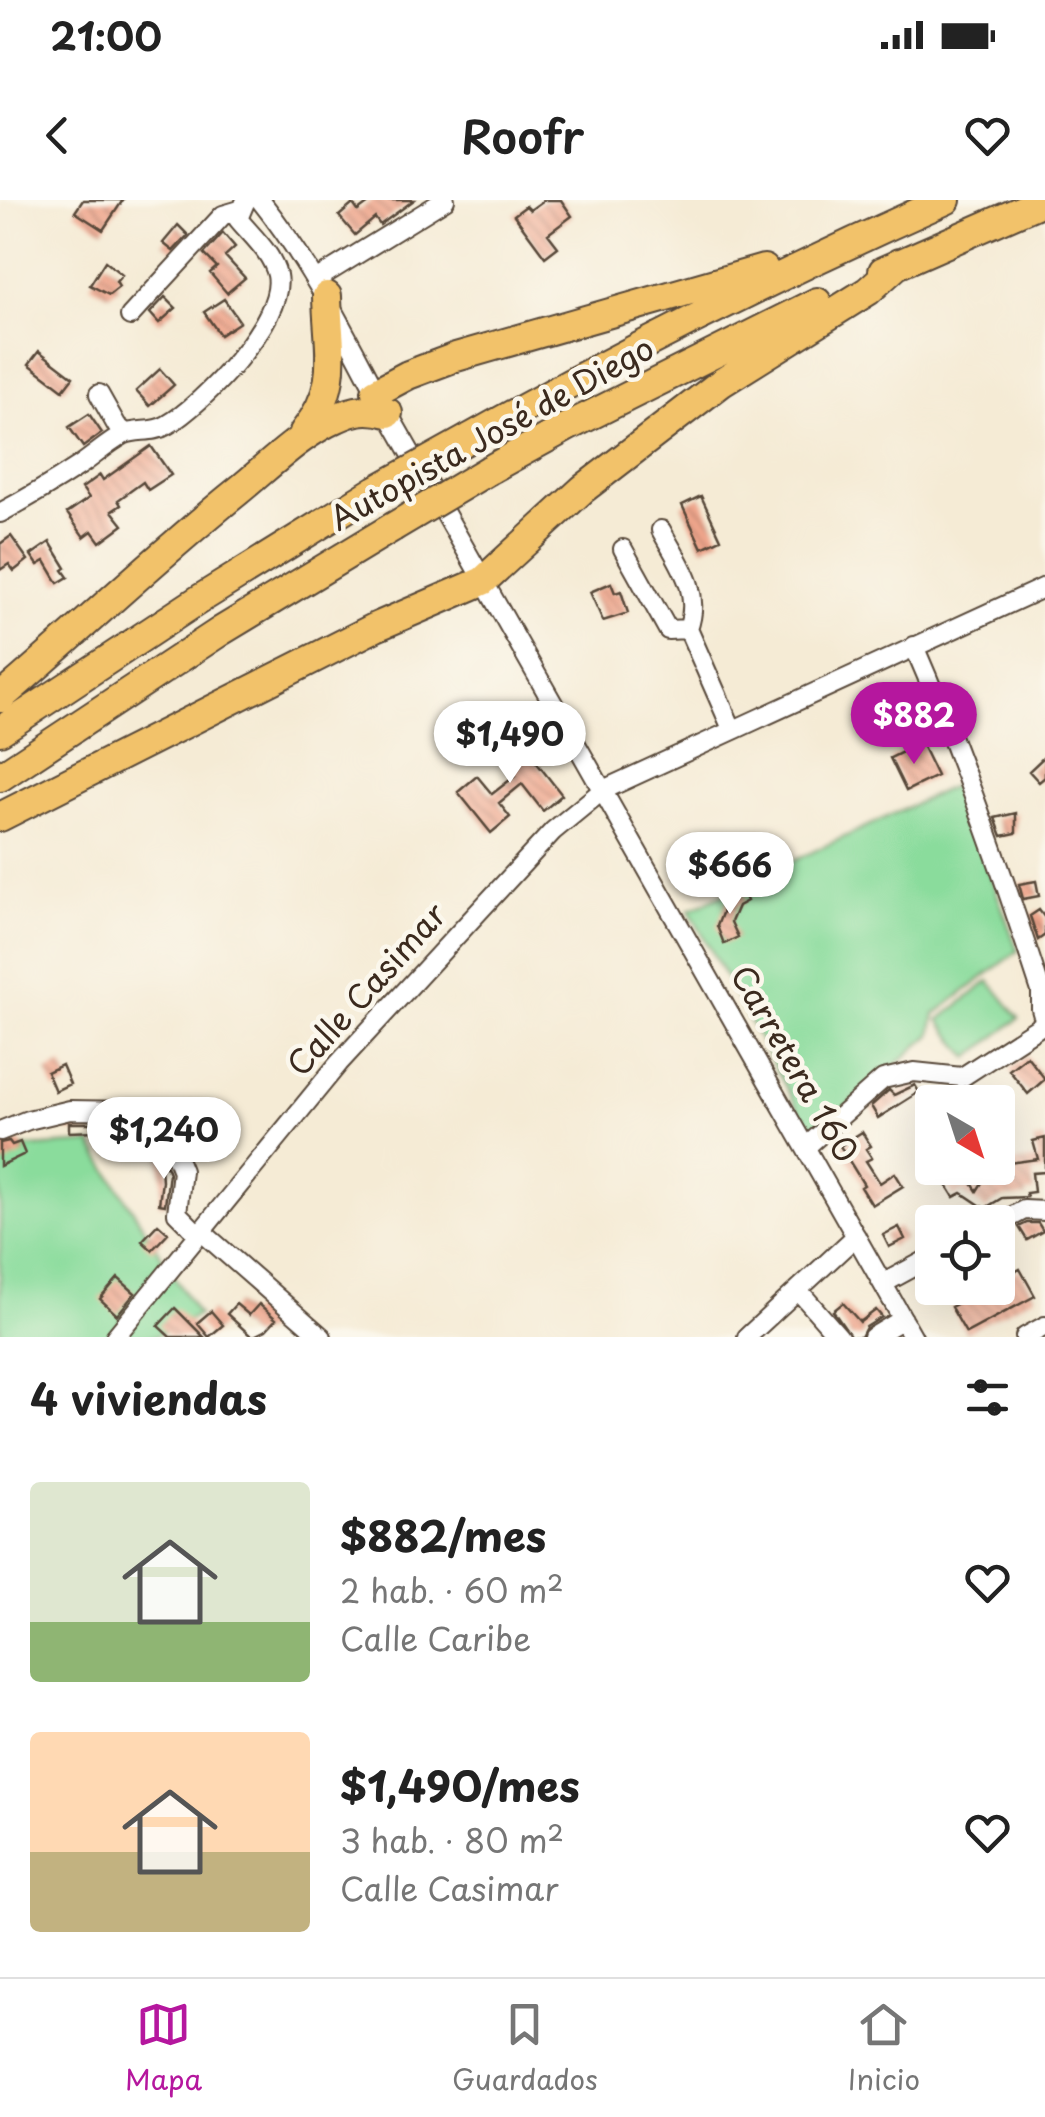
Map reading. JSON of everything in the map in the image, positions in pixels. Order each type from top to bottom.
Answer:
[{"type":"highway","name":"Autopista José de Diego","points":[[0,731],[200,599],[376,490],[588,373],[837,248],[946,200]]},
{"type":"highway","name":"Autopista José de Diego","points":[[0,777],[221,631],[489,470],[671,374],[899,263],[1045,200]]},
{"type":"highway","points":[[0,698],[178,540],[290,448],[334,418],[382,403],[408,374],[741,277],[816,249],[837,248]]},
{"type":"highway","points":[[0,817],[376,627],[483,581],[584,489],[690,407],[759,356],[868,291],[899,263]]},
{"type":"highway","points":[[290,448],[308,426],[330,386],[332,372],[322,288]]},
{"type":"street","name":"Carretera 160","points":[[260,200],[322,288],[382,403],[913,1337]]},
{"type":"street","points":[[322,288],[445,200]]},
{"type":"street","points":[[130,316],[223,214],[243,205]]},
{"type":"street","points":[[99,394],[117,426],[126,432],[153,432],[186,412],[242,354],[270,310],[277,290],[271,260],[238,219],[243,205]]},
{"type":"street","points":[[0,512],[42,491],[126,432]]},
{"type":"street","points":[[661,530],[691,587],[695,610],[688,630],[732,729]]},
{"type":"street","points":[[623,549],[668,630],[688,630]]},
{"type":"street","name":"Calle Casimar","points":[[114,1337],[339,1062],[553,831],[602,790],[1045,587]]},
{"type":"street","points":[[807,1146],[883,1079],[914,1072],[962,1077],[1045,1022],[1041,991],[967,770],[914,646]]},
{"type":"street","points":[[0,1131],[70,1110],[132,1111],[172,1144],[182,1170],[177,1213],[322,1337]]},
{"type":"street","points":[[1015,1215],[1024,1210],[1045,1210]]},
{"type":"street","points":[[753,1335],[856,1236]]},
{"type":"street","points":[[884,1283],[915,1267]]},
{"type":"street","points":[[798,1290],[839,1337]]},
{"type":"street","points":[[873,1337],[903,1319]]},
{"type":"street","points":[[1025,1337],[1045,1326]]},
{"type":"green space","points":[[957,784],[1018,951],[935,1014],[931,1035],[812,1135],[689,910]]},
{"type":"green space","points":[[989,981],[1019,1018],[969,1058],[939,1020]]},
{"type":"green space","points":[[91,1143],[198,1315],[153,1337],[0,1337],[0,1149]]},
{"type":"building","points":[[83,200],[123,200],[103,230],[75,212]]},
{"type":"building","points":[[373,200],[414,200],[380,225],[375,218],[355,235],[339,216],[353,204],[358,211]]},
{"type":"building","points":[[544,200],[561,200],[572,216],[548,234],[558,247],[545,257],[514,215]]},
{"type":"building","points":[[178,225],[188,235],[173,251],[163,243]]},
{"type":"building","points":[[223,233],[235,247],[225,256],[245,278],[227,293],[210,273],[217,267],[204,254]]},
{"type":"building","points":[[105,261],[122,275],[116,282],[119,287],[109,295],[90,285]]},
{"type":"building","points":[[165,297],[176,308],[159,323],[150,313]]},
{"type":"building","points":[[224,299],[240,322],[220,335],[204,312]]},
{"type":"building","points":[[39,351],[73,377],[63,390],[29,364]]},
{"type":"building","points":[[160,369],[174,385],[150,406],[136,391]]},
{"type":"building","points":[[89,414],[102,433],[83,447],[69,427]]},
{"type":"building","points":[[151,446],[171,475],[148,490],[143,482],[118,500],[121,505],[112,511],[123,525],[100,542],[92,531],[84,537],[67,513],[89,498],[82,488],[100,475],[103,480]]},
{"type":"building","points":[[701,496],[721,539],[702,548],[682,505]]},
{"type":"building","points":[[11,536],[28,560],[14,571],[9,564],[0,570],[0,544]]},
{"type":"building","points":[[50,542],[68,577],[58,583],[45,561],[38,565],[31,555]]},
{"type":"building","points":[[611,583],[615,593],[621,591],[628,613],[603,621],[590,592]]},
{"type":"building","points":[[515,735],[562,795],[543,811],[522,784],[499,803],[510,817],[491,833],[458,792],[477,776],[492,794],[515,776],[495,751]]},
{"type":"building","points":[[921,743],[937,776],[906,791],[890,758]]},
{"type":"building","points":[[1045,756],[1045,777],[1039,782],[1029,771]]},
{"type":"building","points":[[1016,813],[1016,833],[1002,836],[995,818]]},
{"type":"building","points":[[1036,881],[1039,896],[1023,899],[1019,884]]},
{"type":"building","points":[[742,891],[747,901],[738,906],[731,922],[738,937],[724,944],[717,926],[728,898]]},
{"type":"building","points":[[1039,910],[1045,918],[1045,935],[1038,940],[1030,916]]},
{"type":"building","points":[[1027,1056],[1045,1079],[1028,1094],[1009,1070]]},
{"type":"building","points":[[62,1065],[70,1084],[55,1091],[47,1072]]},
{"type":"building","points":[[915,1085],[915,1095],[878,1118],[871,1106],[889,1090],[894,1095]]},
{"type":"building","points":[[69,1123],[123,1123],[118,1137],[99,1131],[69,1132]]},
{"type":"building","points":[[862,1132],[871,1146],[866,1149],[872,1158],[866,1161],[880,1183],[895,1173],[903,1186],[872,1205],[840,1146]]},
{"type":"building","points":[[1045,1138],[1045,1172],[1032,1173],[1034,1192],[1026,1193],[1027,1197],[1002,1198],[990,1205],[980,1205],[962,1193],[954,1197],[947,1185],[973,1185],[977,1191],[981,1185],[1015,1185],[1015,1162],[1038,1159],[1033,1141]]},
{"type":"building","points":[[9,1141],[12,1145],[20,1142],[25,1154],[0,1166],[0,1143]]},
{"type":"building","points":[[160,1151],[169,1173],[165,1205],[159,1204]]},
{"type":"building","points":[[1038,1223],[1043,1231],[1027,1240],[1019,1227]]},
{"type":"building","points":[[158,1224],[168,1233],[152,1250],[142,1241]]},
{"type":"building","points":[[899,1227],[905,1239],[889,1247],[883,1235]]},
{"type":"building","points":[[1020,1269],[1035,1296],[966,1333],[951,1307],[1015,1305],[1015,1272]]},
{"type":"building","points":[[118,1278],[135,1293],[117,1315],[100,1299]]},
{"type":"building","points":[[843,1303],[860,1322],[876,1310],[882,1317],[866,1327],[861,1337],[851,1337],[833,1311]]},
{"type":"building","points":[[236,1304],[249,1315],[259,1304],[276,1319],[252,1337],[227,1314]]},
{"type":"building","points":[[175,1308],[204,1337],[170,1337],[158,1326]]},
{"type":"building","points":[[211,1311],[223,1325],[209,1337],[197,1323]]}]
